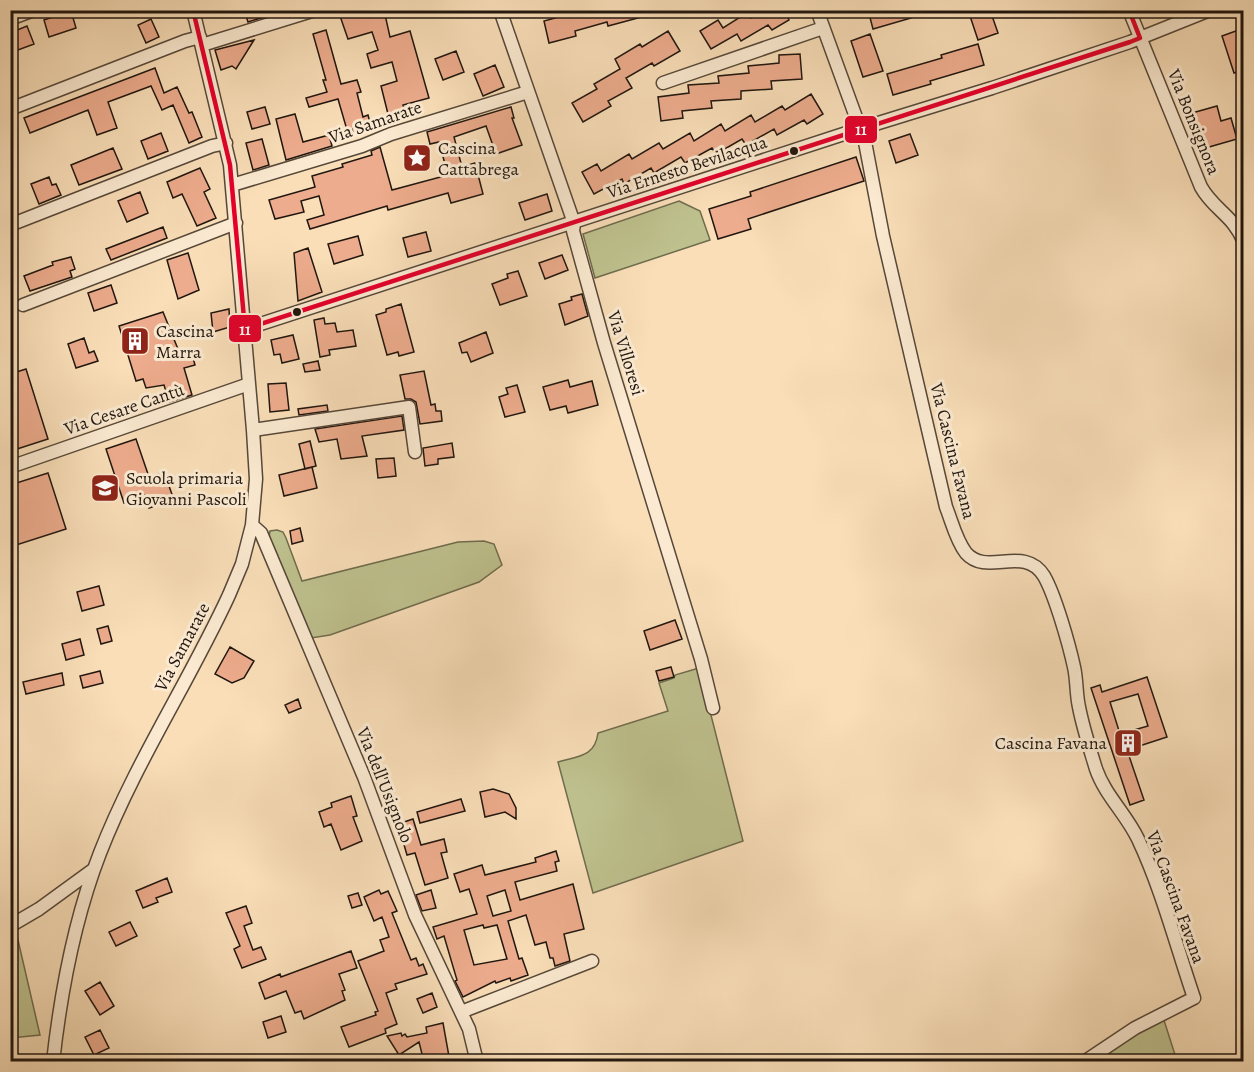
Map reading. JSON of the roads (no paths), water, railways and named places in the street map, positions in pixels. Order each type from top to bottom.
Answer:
[{"type":"street","points":[[10,19],[34,10]]},
{"type":"street","name":"Via Samarate","points":[[53,1062],[62,992],[73,940],[94,869],[120,806],[230,595],[242,564],[252,525],[255,485],[253,430],[232,185],[226,143],[193,10]]},
{"type":"street","points":[[10,108],[185,41],[201,41],[315,10]]},
{"type":"street","name":"Via Villoresi","points":[[500,10],[574,223],[573,231],[604,343],[702,659],[713,708]]},
{"type":"street","name":"Via Cascina Favana","points":[[817,10],[865,142],[883,236],[946,507],[954,530],[961,545],[971,557],[985,562],[1025,561],[1034,564],[1050,587],[1074,666],[1078,705],[1098,772],[1107,793],[1137,837],[1151,870],[1194,998],[1135,1028],[1084,1062]]},
{"type":"street","name":"Via Bonsignora","points":[[1129,10],[1201,187],[1214,205],[1235,224],[1244,242]]},
{"type":"street","points":[[1140,38],[1210,10]]},
{"type":"street","points":[[663,82],[823,28]]},
{"type":"street","name":"Via Ernesto Bevilacqua","points":[[245,329],[1140,38]]},
{"type":"street","name":"Via Samarate","points":[[232,185],[528,92]]},
{"type":"street","points":[[10,225],[212,146],[226,143]]},
{"type":"street","points":[[23,306],[236,223]]},
{"type":"street","name":"Via Cesare Cantù","points":[[10,467],[249,384]]},
{"type":"street","points":[[253,430],[408,407],[415,452]]},
{"type":"street","name":"Via dell'Usignolo","points":[[252,525],[261,533],[364,777],[415,915],[472,1036],[477,1062]]},
{"type":"street","points":[[10,926],[39,909],[94,869]]},
{"type":"street","points":[[461,1012],[592,962]]},
{"type":"place","name":"Cascina Cattabrega","points":[[417,158]]},
{"type":"place","name":"Cascina Marra","points":[[135,341]]},
{"type":"place","name":"Scuola primaria Giovanni Pascoli","points":[[105,488]]},
{"type":"place","name":"Cascina Favana","points":[[1128,743]]}]
